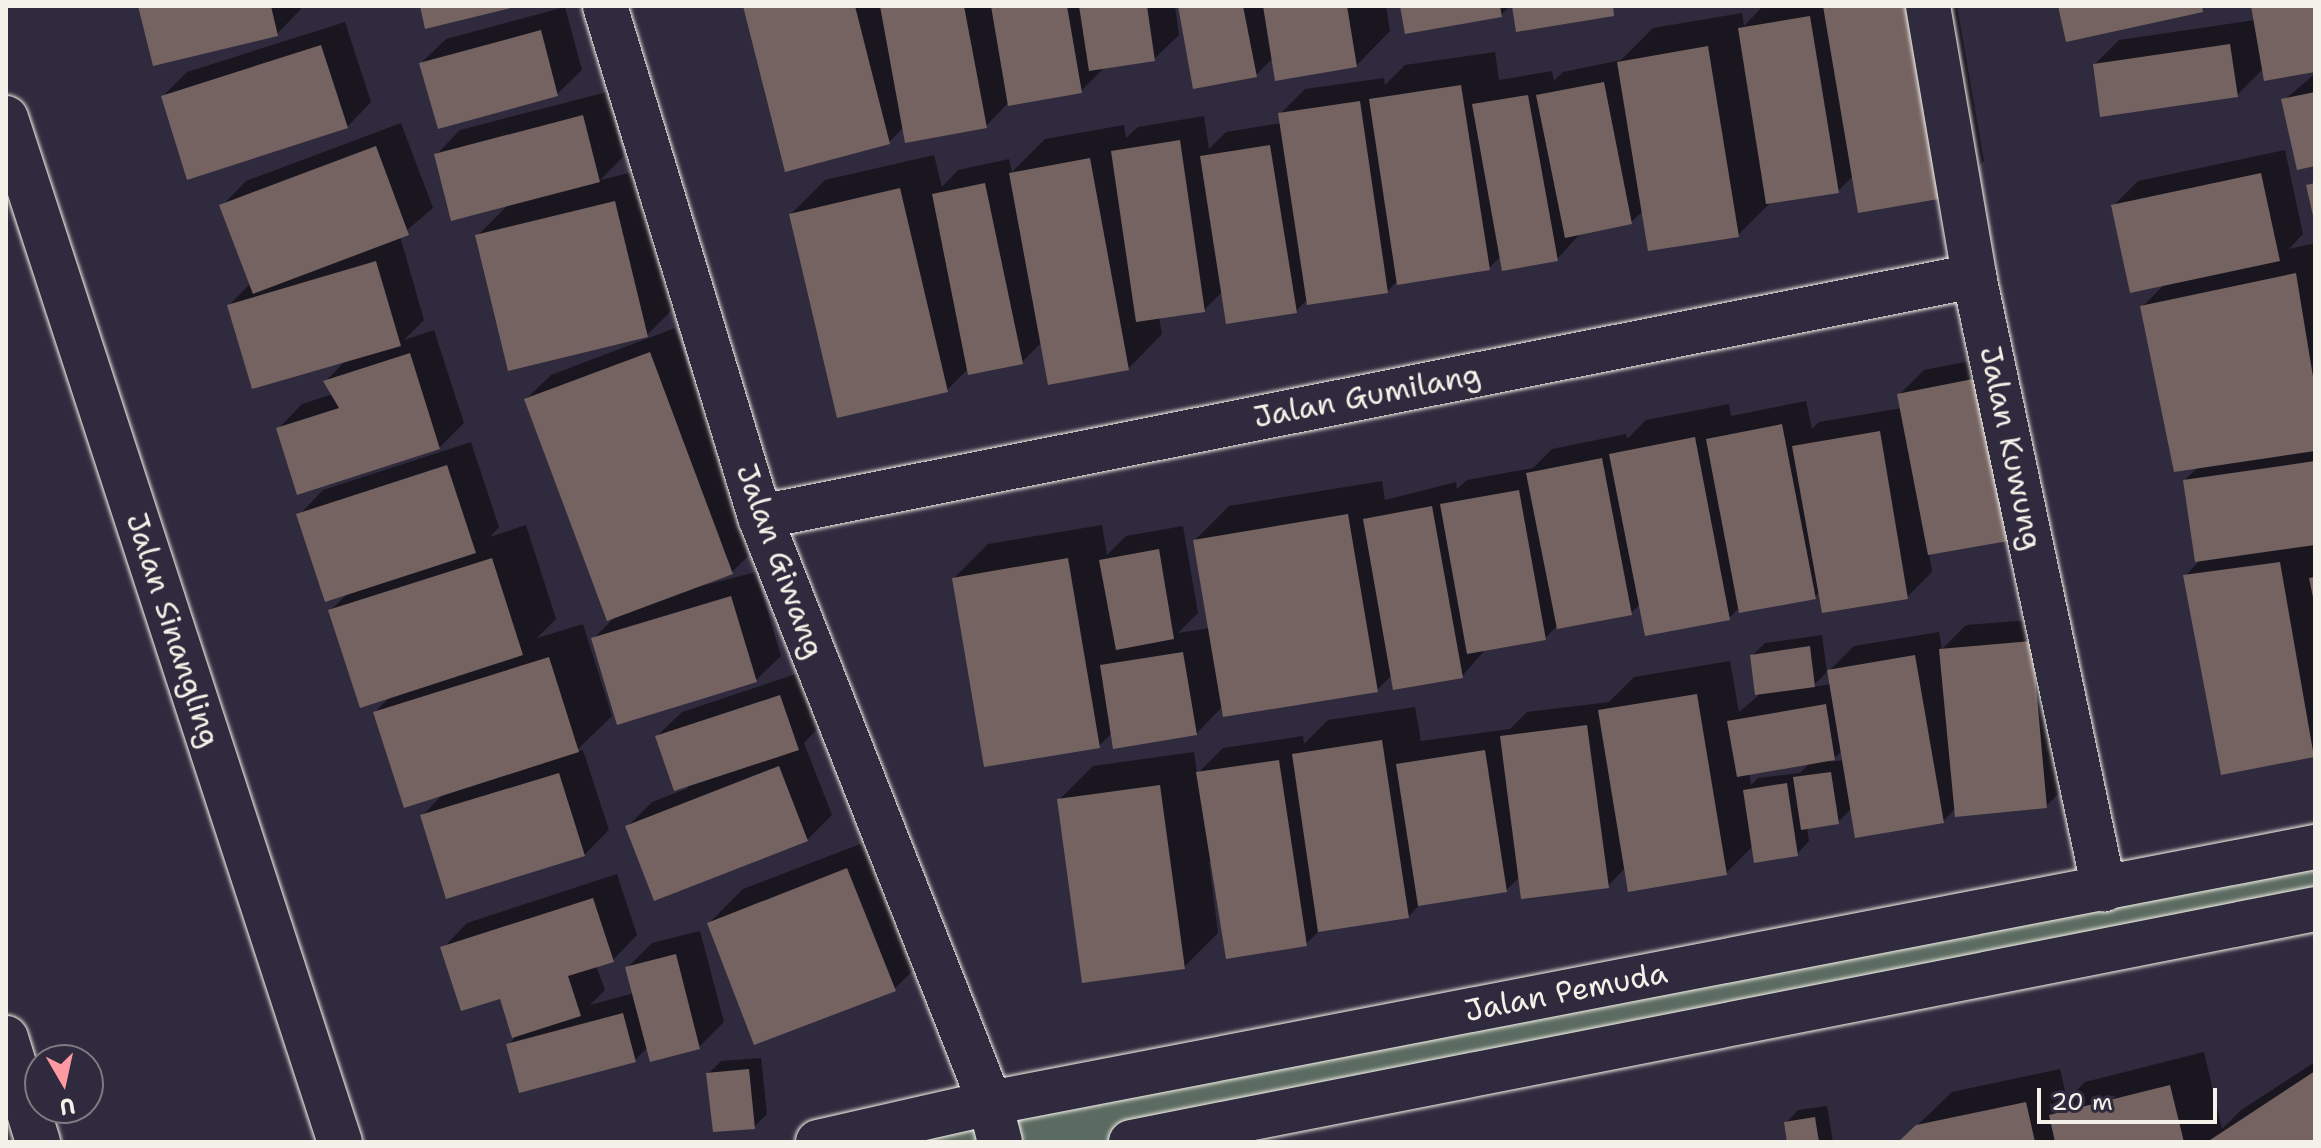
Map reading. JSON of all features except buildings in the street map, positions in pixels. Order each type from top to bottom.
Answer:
[{"type":"street","name":"Jalan Giwang","points":[[605,6],[760,517],[995,1122]]},
{"type":"street","name":"Jalan Kuwung","points":[[1928,6],[1974,276],[2104,889]]},
{"type":"street","name":"Jalan Sinangling","points":[[6,118],[340,1142]]},
{"type":"street","name":"Jalan Gumilang","points":[[760,517],[1974,276]]},
{"type":"street","name":"Jalan Pemuda","points":[[818,1142],[995,1122],[2315,847]]},
{"type":"street","name":"Jalan Pemuda","points":[[1131,1142],[2315,909]]},
{"type":"street","points":[[6,1038],[38,1142]]},
{"type":"green space","points":[[2315,847],[2315,909],[1131,1142],[817,1142]]}]
